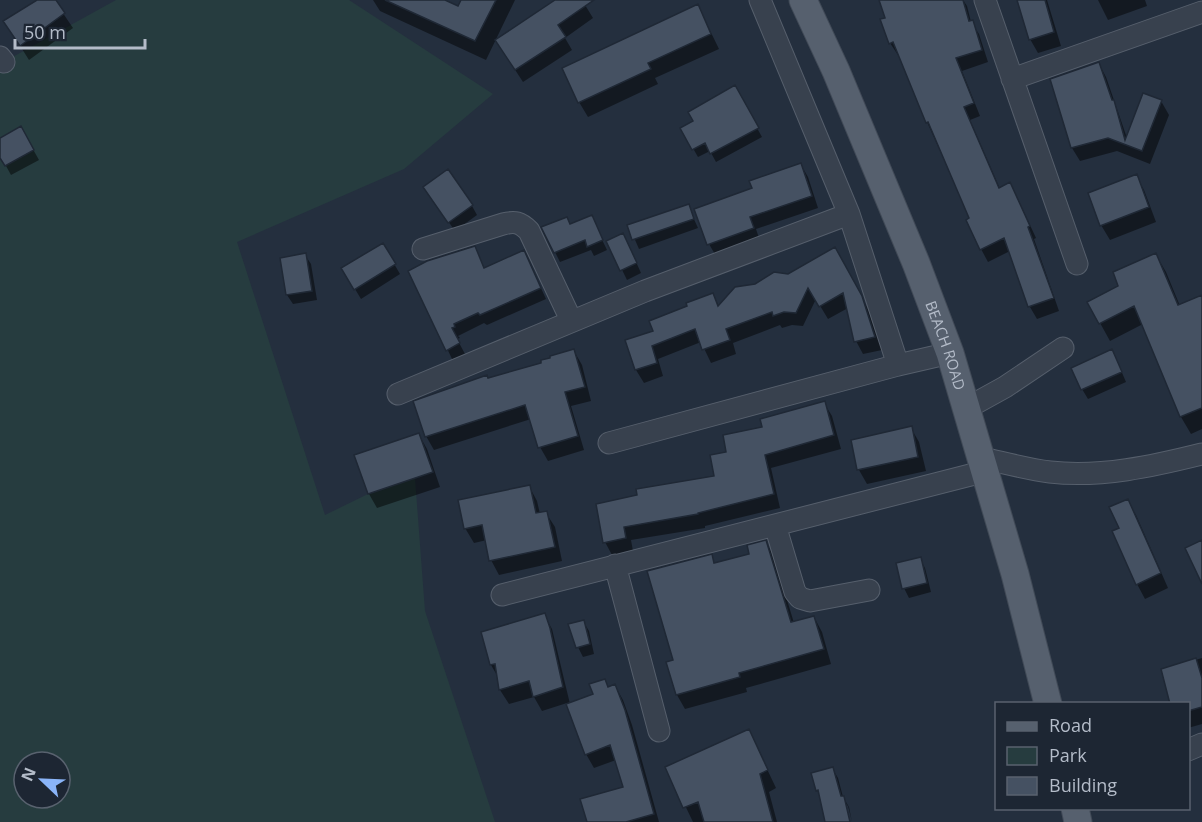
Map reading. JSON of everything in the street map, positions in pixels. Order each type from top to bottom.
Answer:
[{"type":"main road","name":"BEACH ROAD","points":[[803,0],[836,71],[916,263],[950,353],[984,465],[1047,702]]},
{"type":"street","points":[[760,0],[849,214],[898,365]]},
{"type":"street","points":[[985,0],[1077,264]]},
{"type":"street","points":[[1012,79],[1202,12]]},
{"type":"street","points":[[398,394],[571,320],[849,214]]},
{"type":"street","points":[[423,249],[514,221],[523,225],[529,231],[571,320]]},
{"type":"street","points":[[967,408],[1005,387],[1063,348]]},
{"type":"street","points":[[609,443],[950,353]]},
{"type":"street","points":[[502,594],[775,525],[984,465],[1051,472],[1088,472],[1164,464],[1202,454]]},
{"type":"street","points":[[775,525],[795,592],[800,598],[810,601],[869,590]]},
{"type":"street","points":[[615,565],[659,731]]},
{"type":"green space","points":[[116,0],[349,0],[493,94],[404,169],[237,242],[325,515],[368,494],[415,478],[425,611],[495,822],[0,822],[0,64]]},
{"type":"building","points":[[37,0],[56,0],[65,13],[20,46],[3,21]]},
{"type":"building","points":[[385,0],[445,0],[458,6],[461,0],[496,0],[475,41]]},
{"type":"building","points":[[555,0],[594,0],[558,25],[566,37],[515,70],[495,40]]},
{"type":"building","points":[[879,0],[963,0],[969,21],[973,20],[982,50],[956,58],[974,103],[964,107],[999,188],[1010,182],[1030,226],[1028,227],[1054,298],[1028,307],[1004,238],[980,250],[966,220],[969,218],[928,122],[926,123],[893,42],[889,44],[880,19],[885,18]]},
{"type":"building","points":[[1017,0],[1045,0],[1054,32],[1029,40]]},
{"type":"building","points":[[698,4],[711,34],[648,63],[651,69],[578,103],[562,68]]},
{"type":"building","points":[[1099,62],[1112,100],[1114,100],[1125,140],[1143,93],[1162,100],[1142,151],[1108,138],[1071,148],[1050,79]]},
{"type":"building","points":[[735,85],[759,128],[710,154],[705,143],[692,150],[680,128],[693,121],[688,112]]},
{"type":"building","points":[[21,126],[34,150],[5,166],[0,158],[0,138]]},
{"type":"building","points":[[801,163],[812,196],[750,217],[754,228],[707,245],[694,209],[752,188],[749,181]]},
{"type":"building","points":[[448,169],[473,205],[448,223],[423,187]]},
{"type":"building","points":[[1137,174],[1149,207],[1100,226],[1088,193]]},
{"type":"building","points":[[689,204],[694,219],[632,240],[627,225]]},
{"type":"building","points":[[592,215],[603,240],[587,247],[585,240],[554,253],[541,227],[567,217],[570,224]]},
{"type":"building","points":[[623,233],[637,263],[620,271],[606,241]]},
{"type":"building","points":[[383,243],[396,264],[354,290],[341,268]]},
{"type":"building","points":[[475,246],[484,268],[524,250],[541,288],[454,324],[455,327],[452,328],[460,343],[446,351],[408,271],[427,261]]},
{"type":"building","points":[[835,247],[862,296],[875,337],[854,342],[843,293],[819,307],[808,288],[796,313],[784,312],[773,316],[772,312],[726,329],[730,340],[702,350],[695,329],[652,346],[657,363],[635,370],[625,340],[653,331],[649,321],[713,293],[718,306],[735,287],[755,284],[774,272],[788,274]]},
{"type":"building","points":[[306,253],[312,291],[286,295],[280,258]]},
{"type":"building","points":[[1156,253],[1178,305],[1202,295],[1202,408],[1180,417],[1134,306],[1099,324],[1087,302],[1118,286],[1113,272]]},
{"type":"building","points":[[574,349],[585,387],[565,392],[578,436],[538,448],[525,405],[425,437],[413,401],[487,375],[488,378],[541,363],[541,360],[550,358],[550,356]]},
{"type":"building","points":[[1112,349],[1122,372],[1081,390],[1071,368]]},
{"type":"building","points":[[825,401],[834,435],[765,455],[774,494],[698,514],[624,527],[626,538],[603,543],[596,504],[637,495],[636,489],[714,476],[710,455],[726,452],[723,435],[762,427],[760,419]]},
{"type":"building","points":[[912,426],[918,457],[857,470],[851,440]]},
{"type":"building","points":[[419,433],[433,472],[368,494],[354,455]]},
{"type":"building","points":[[530,485],[536,513],[547,511],[555,547],[489,561],[482,525],[464,529],[458,500]]},
{"type":"building","points":[[1128,499],[1161,573],[1136,585],[1112,531],[1119,528],[1109,507]]},
{"type":"building","points":[[766,540],[791,622],[814,616],[824,649],[739,673],[740,677],[676,695],[666,662],[673,660],[647,571],[712,554],[714,563],[749,554],[747,545]]},
{"type":"building","points":[[1202,540],[1202,584],[1185,548]]},
{"type":"building","points":[[921,557],[927,583],[902,589],[896,563]]},
{"type":"building","points":[[545,613],[563,687],[533,697],[529,681],[499,690],[495,664],[490,665],[481,632]]},
{"type":"building","points":[[584,620],[590,644],[576,648],[568,624]]},
{"type":"building","points":[[1196,658],[1202,678],[1202,707],[1190,710],[1190,702],[1169,702],[1161,669]]},
{"type":"building","points":[[605,679],[608,687],[615,684],[625,710],[654,814],[626,822],[587,822],[580,799],[623,787],[610,745],[585,755],[566,704],[593,694],[589,684]]},
{"type":"building","points":[[749,729],[768,770],[760,774],[773,822],[704,822],[698,802],[683,808],[665,767]]},
{"type":"building","points":[[833,767],[841,796],[844,796],[850,822],[825,822],[818,790],[816,791],[811,773]]}]
